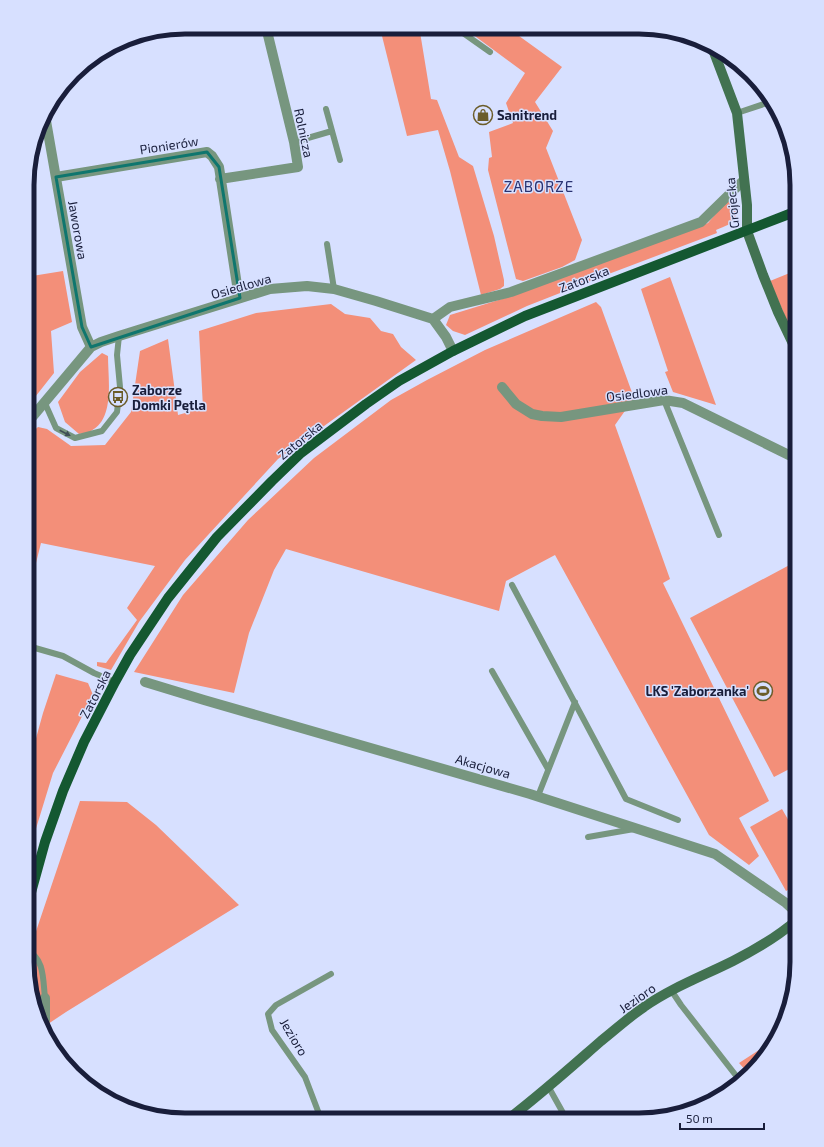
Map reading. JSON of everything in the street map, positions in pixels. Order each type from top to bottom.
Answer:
[{"type":"main road","name":"Zatorska","points":[[34,882],[45,842],[62,791],[84,742],[130,655],[168,598],[218,537],[272,481],[302,453],[366,404],[399,381],[453,351],[524,316],[790,214]]},
{"type":"street","name":"Rolnicza","points":[[220,179],[298,167],[294,142],[268,34]]},
{"type":"street","name":"Grojecka","points":[[715,55],[737,113],[747,205],[747,231],[778,312],[790,337]]},
{"type":"street","name":"Jaworowa","points":[[47,125],[82,327],[91,347]]},
{"type":"street","name":"Pionierów","points":[[56,177],[207,152],[212,156],[218,167],[240,298]]},
{"type":"street","points":[[453,351],[446,337],[433,319],[450,307],[511,292],[701,222],[744,181]]},
{"type":"street","name":"Osiedlowa","points":[[91,347],[119,336],[270,289],[307,286],[334,289],[376,300],[433,319]]},
{"type":"street","points":[[34,414],[91,347]]},
{"type":"street","name":"Osiedlowa","points":[[502,387],[516,404],[532,414],[542,416],[561,417],[664,400],[683,402],[790,456]]},
{"type":"street","name":"Akacjowa","points":[[145,682],[538,796],[715,854],[790,907]]},
{"type":"street","name":"Jezioro","points":[[516,1113],[637,1012],[671,990],[740,957],[790,926]]},
{"type":"street","points":[[45,998],[45,1018]]},
{"type":"lane","points":[[464,34],[490,52]]},
{"type":"lane","points":[[737,113],[766,103]]},
{"type":"lane","points":[[326,109],[340,160]]},
{"type":"lane","points":[[294,142],[332,131]]},
{"type":"lane","points":[[327,244],[334,289]]},
{"type":"lane","points":[[44,401],[56,428],[75,438],[102,431],[117,412],[120,387],[117,355],[119,336]]},
{"type":"lane","points":[[664,400],[719,535]]},
{"type":"lane","points":[[512,585],[626,799],[678,820]]},
{"type":"lane","points":[[34,648],[63,656],[94,673],[115,682]]},
{"type":"lane","points":[[492,670],[548,769]]},
{"type":"lane","points":[[538,796],[575,702]]},
{"type":"lane","points":[[588,837],[639,828]]},
{"type":"lane","points":[[34,956],[38,960],[41,968],[45,998]]},
{"type":"lane","name":"Jezioro","points":[[319,1113],[305,1077],[272,1030],[268,1014],[276,1005],[330,974]]},
{"type":"lane","points":[[671,990],[737,1076]]},
{"type":"lane","points":[[548,1086],[563,1113]]},
{"type":"highlighted area","points":[[207,152],[219,167],[240,298],[91,347],[82,327],[56,177]]},
{"type":"shaded area","points":[[382,34],[420,34],[431,99],[437,100],[459,157],[473,166],[494,236],[504,280],[504,286],[500,289],[481,295],[450,171],[438,130],[407,136]]},
{"type":"shaded area","points":[[472,34],[516,34],[562,67],[535,102],[553,131],[546,148],[582,240],[575,260],[562,267],[523,281],[516,279],[488,170],[489,158],[492,157],[489,132],[513,123],[506,103],[525,73]]},
{"type":"shaded area","points":[[733,196],[737,197],[735,219],[729,225],[716,230],[717,233],[527,306],[465,335],[453,331],[446,325],[450,315],[512,296],[708,223]]},
{"type":"shaded area","points":[[63,271],[72,322],[51,331],[54,373],[34,398],[34,276]]},
{"type":"shaded area","points":[[790,273],[790,328],[770,281]]},
{"type":"shaded area","points":[[670,277],[716,405],[673,392],[665,372],[668,371],[641,289]]},
{"type":"shaded area","points":[[596,302],[601,307],[634,398],[615,425],[670,579],[663,583],[769,801],[739,818],[759,856],[749,865],[709,835],[555,555],[506,581],[499,611],[286,549],[274,570],[249,633],[234,693],[134,672],[183,595],[248,520],[314,458],[391,400],[427,380],[485,350]]},
{"type":"shaded area","points":[[331,304],[345,314],[370,318],[381,331],[393,334],[401,347],[416,360],[278,459],[185,560],[139,622],[111,670],[97,666],[97,662],[106,663],[137,620],[127,608],[155,566],[41,543],[34,567],[34,431],[38,427],[47,429],[71,446],[105,445],[131,412],[140,351],[168,339],[178,415],[203,408],[199,331],[256,313]]},
{"type":"shaded area","points":[[102,353],[108,356],[109,387],[107,408],[99,425],[90,432],[79,434],[65,422],[58,402],[80,372]]},
{"type":"shaded area","name":"LKS 'Zaborzanka'","points":[[790,565],[790,769],[774,777],[690,618]]},
{"type":"shaded area","points":[[56,674],[88,683],[93,695],[53,773],[34,835],[34,746]]},
{"type":"shaded area","points":[[80,801],[127,802],[156,825],[239,905],[48,1024],[39,1001],[35,982],[34,937]]},
{"type":"shaded area","points":[[782,809],[790,823],[790,889],[786,891],[750,827]]},
{"type":"shaded area","points":[[765,1046],[745,1070],[739,1063]]},
{"type":"place","name":"Sanitrend","points":[[483,115]]},
{"type":"place","name":"Zaborze Domki Pętla","points":[[118,397]]},
{"type":"place","name":"LKS 'Zaborzanka'","points":[[763,691]]},
{"type":"district","name":"ZABORZE","points":[[539,186]]}]
